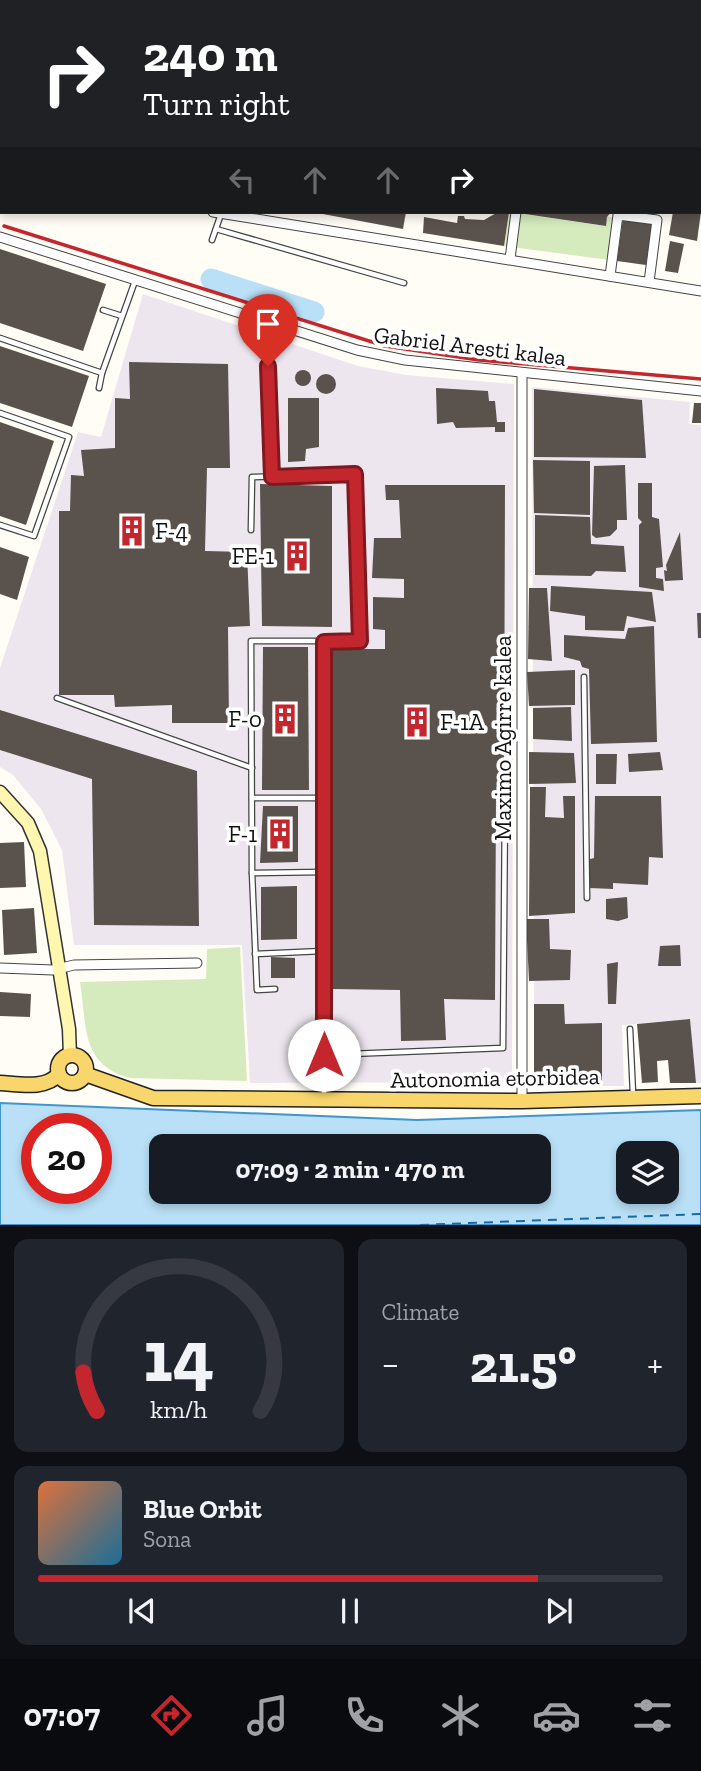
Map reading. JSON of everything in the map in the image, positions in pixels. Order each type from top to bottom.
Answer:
[{"type":"main road","points":[[0,1083],[52,1082],[59,1074],[60,1062],[70,1056],[83,1061],[85,1074],[80,1080],[69,1083],[59,1074]]},
{"type":"main road","name":"Autonomia etorbidea","points":[[85,1074],[153,1098],[522,1101],[701,1096]]},
{"type":"street","points":[[223,214],[701,291]]},
{"type":"street","points":[[510,259],[516,214]]},
{"type":"street","points":[[610,275],[618,215],[657,216],[649,282]]},
{"type":"street","name":"Gabriel Aresti kalea","points":[[0,237],[357,350],[405,360],[522,374],[701,391]]},
{"type":"street","name":"Maximo Agirre kalea","points":[[522,374],[522,1101]]},
{"type":"street","points":[[0,792],[28,823],[40,851],[60,968],[70,1056]]},
{"type":"street","points":[[0,968],[197,963]]},
{"type":"lane","points":[[212,240],[217,214]]},
{"type":"lane","points":[[216,229],[404,282]]},
{"type":"lane","points":[[99,388],[135,280]]},
{"type":"lane","points":[[103,310],[122,316]]},
{"type":"lane","points":[[0,338],[102,373]]},
{"type":"lane","points":[[268,366],[272,477]]},
{"type":"lane","points":[[0,413],[69,437],[34,536],[0,525]]},
{"type":"lane","points":[[251,530],[252,477],[355,474],[360,641],[251,641],[252,873],[257,990],[275,989]]},
{"type":"lane","points":[[324,642],[324,1101]]},
{"type":"lane","points":[[584,677],[587,898]]},
{"type":"lane","points":[[57,698],[252,768]]},
{"type":"lane","points":[[252,798],[324,798]]},
{"type":"lane","points":[[324,1055],[503,1048],[505,803]]},
{"type":"lane","points":[[252,873],[323,873]]},
{"type":"lane","points":[[256,954],[323,951]]},
{"type":"lane","points":[[630,1029],[634,1098]]},
{"type":"shaded area","points":[[143,294],[358,366],[406,375],[514,384],[512,1082],[250,1083],[242,945],[74,945],[62,850],[41,809],[13,775],[0,767],[0,668],[78,432],[101,437]]},
{"type":"shaded area","points":[[532,387],[690,402],[689,424],[701,425],[701,1083],[696,1083],[690,1019],[622,1025],[624,1086],[602,1086],[601,1023],[565,1024],[564,1004],[534,1004]]},
{"type":"green space","points":[[509,214],[605,226],[607,217],[623,218],[617,261],[504,246]]},
{"type":"green space","points":[[240,947],[247,1081],[130,1078],[102,1064],[89,1041],[80,982],[206,979],[207,949]]},
{"type":"water","points":[[0,1103],[417,1120],[701,1110],[701,1225],[0,1225]]},
{"type":"building","points":[[323,214],[406,214],[403,229]]},
{"type":"building","points":[[494,214],[509,214],[504,246],[423,233],[424,217],[457,223],[458,216],[484,220]]},
{"type":"building","points":[[525,214],[609,214],[606,226]]},
{"type":"building","points":[[673,214],[701,214],[697,241],[669,235]]},
{"type":"building","points":[[623,218],[652,223],[646,265],[617,261]]},
{"type":"building","points":[[670,241],[684,244],[678,273],[665,271]]},
{"type":"building","points":[[0,249],[106,284],[83,351],[0,323]]},
{"type":"building","points":[[0,346],[89,376],[72,427],[0,403]]},
{"type":"building","name":"F-4","points":[[129,362],[228,364],[230,468],[207,468],[205,551],[247,552],[250,626],[228,627],[229,723],[172,723],[172,705],[115,707],[114,695],[59,695],[59,511],[70,511],[71,475],[84,476],[81,450],[115,448],[115,398],[130,399]]},
{"type":"building","points":[[303,370],[309,372],[309,384],[303,386],[297,384],[295,378],[297,372]]},
{"type":"building","points":[[326,374],[333,377],[336,384],[333,391],[326,394],[319,391],[316,384],[319,377]]},
{"type":"building","points":[[436,388],[488,391],[489,401],[495,401],[497,422],[505,422],[505,432],[495,432],[495,427],[456,428],[453,422],[437,424]]},
{"type":"building","points":[[534,389],[642,400],[646,458],[534,457]]},
{"type":"building","points":[[288,398],[319,398],[319,447],[306,449],[305,461],[288,462]]},
{"type":"building","points":[[694,403],[701,403],[701,423],[692,423]]},
{"type":"building","points":[[0,422],[54,441],[26,525],[0,516]]},
{"type":"building","points":[[533,460],[590,461],[590,515],[534,513]]},
{"type":"building","points":[[625,465],[627,520],[617,520],[617,529],[610,536],[596,538],[592,535],[594,466]]},
{"type":"building","points":[[638,483],[652,483],[652,517],[659,519],[663,567],[656,568],[656,578],[663,579],[664,591],[639,587],[639,525],[642,522],[638,518]]},
{"type":"building","name":"FE-1","points":[[260,484],[332,486],[332,627],[262,626]]},
{"type":"building","name":"F-1A","points":[[385,485],[505,485],[504,796],[496,795],[495,1000],[444,999],[446,1040],[401,1041],[400,990],[332,989],[330,649],[385,649],[385,630],[373,629],[373,597],[404,598],[404,579],[372,578],[374,538],[401,538],[399,500],[386,500]]},
{"type":"building","points":[[535,515],[590,517],[591,544],[624,546],[626,572],[596,571],[591,576],[535,575]]},
{"type":"building","points":[[680,532],[683,580],[665,581],[664,570],[667,571],[666,565]]},
{"type":"building","points":[[0,547],[29,557],[17,600],[0,594]]},
{"type":"building","points":[[551,586],[652,592],[656,622],[627,616],[624,631],[585,630],[585,616],[550,611]]},
{"type":"building","points":[[529,588],[547,588],[552,661],[528,659]]},
{"type":"building","points":[[697,613],[701,613],[701,638],[698,638]]},
{"type":"building","points":[[654,626],[657,742],[591,744],[589,669],[582,667],[580,661],[564,657],[564,635],[625,639],[628,628]]},
{"type":"building","name":"F-0","points":[[263,647],[308,647],[309,790],[262,790]]},
{"type":"building","points":[[575,670],[575,705],[529,706],[527,672]]},
{"type":"building","points":[[571,707],[572,741],[533,739],[533,708]]},
{"type":"building","points":[[0,710],[197,771],[199,926],[94,925],[92,779],[0,750]]},
{"type":"building","points":[[529,752],[574,753],[576,783],[529,784]]},
{"type":"building","points":[[660,752],[663,770],[629,772],[628,754]]},
{"type":"building","points":[[596,754],[617,754],[616,784],[596,784]]},
{"type":"building","points":[[530,787],[546,787],[545,817],[564,818],[563,796],[575,796],[575,913],[529,916]]},
{"type":"building","points":[[595,796],[661,796],[663,858],[649,857],[648,885],[613,883],[613,889],[589,888],[590,859],[594,858]]},
{"type":"building","name":"F-1","points":[[263,806],[298,806],[298,862],[260,863]]},
{"type":"building","points":[[24,842],[26,887],[0,888],[0,843]]},
{"type":"building","points":[[297,886],[297,939],[261,940],[261,887]]},
{"type":"building","points":[[627,897],[628,918],[618,921],[606,919],[606,899]]},
{"type":"building","points":[[34,908],[37,953],[4,955],[2,910]]},
{"type":"building","points":[[526,919],[549,919],[550,949],[571,950],[570,980],[529,981]]},
{"type":"building","points":[[680,945],[681,966],[658,966],[660,946]]},
{"type":"building","points":[[271,957],[295,958],[295,978],[271,978]]},
{"type":"building","points":[[618,962],[616,1004],[608,1004],[607,964]]},
{"type":"building","points":[[0,992],[31,994],[30,1017],[0,1016]]},
{"type":"building","points":[[534,1004],[564,1004],[565,1024],[602,1023],[602,1086],[534,1087]]},
{"type":"building","points":[[690,1019],[696,1083],[670,1083],[668,1060],[657,1061],[658,1082],[642,1083],[637,1024]]},
{"type":"waterway","points":[[211,279],[314,312]]},
{"type":"ferry route","points":[[420,1225],[701,1214]]},
{"type":"railway","points":[[4,226],[385,346],[479,360],[701,379]]},
{"type":"place","name":"F-4","points":[[132,531]]},
{"type":"place","name":"FE-1","points":[[297,556]]},
{"type":"place","name":"F-0","points":[[285,719]]},
{"type":"place","name":"F-1A","points":[[417,722]]},
{"type":"place","name":"F-1","points":[[280,834]]},
{"type":"route","points":[[268,366],[272,477],[355,474],[360,641],[324,642],[324,1055]]}]
